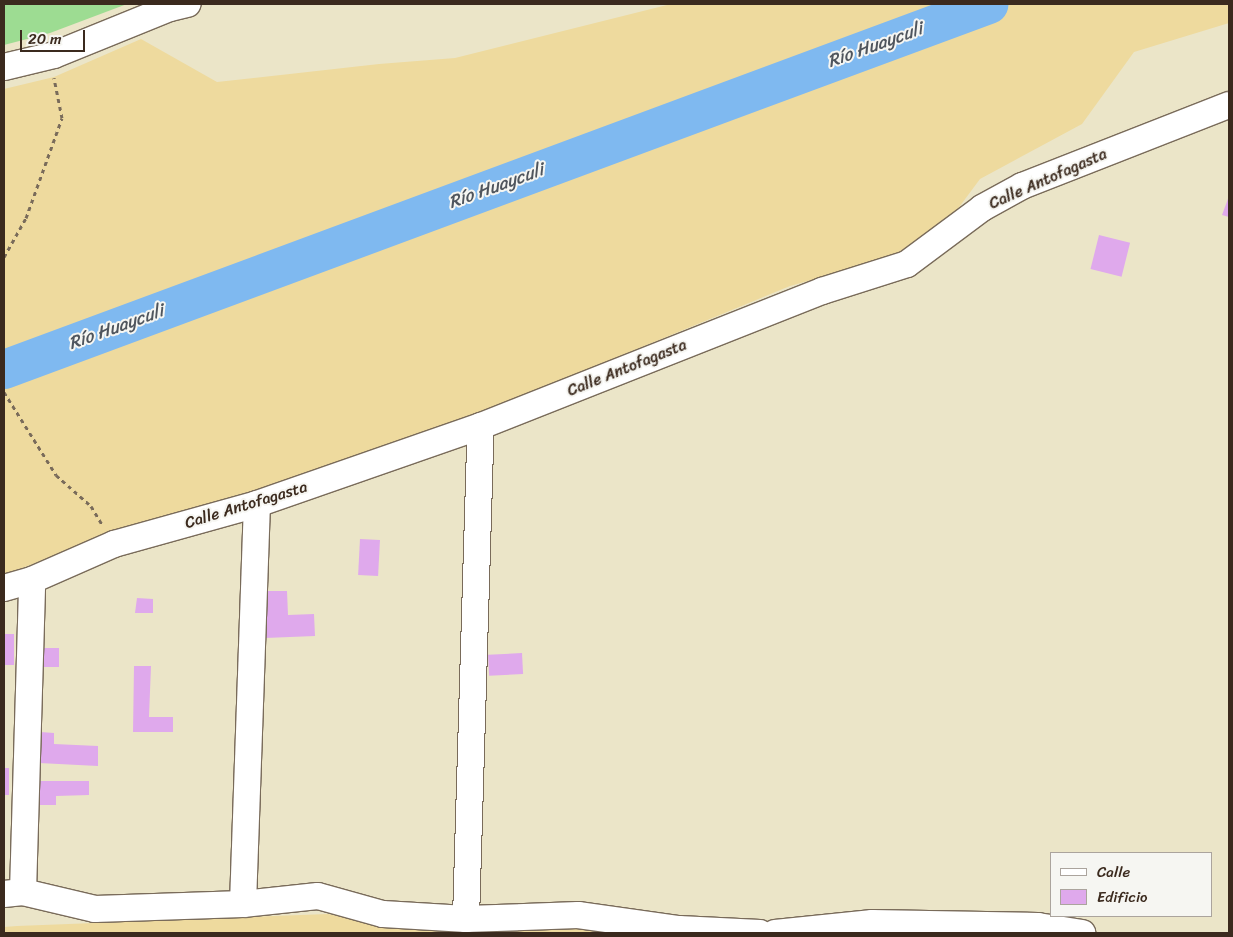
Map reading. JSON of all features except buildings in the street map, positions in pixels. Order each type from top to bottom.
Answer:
[{"type":"street","points":[[4,67],[54,55],[148,10],[188,4]]},
{"type":"street","name":"Calle Antofagasta","points":[[4,588],[32,580],[114,544],[257,504],[481,426],[822,290],[907,264],[982,208],[1022,186],[1229,105]]},
{"type":"street","points":[[466,919],[481,426]]},
{"type":"street","points":[[243,904],[257,504]]},
{"type":"street","points":[[32,580],[13,893],[95,909],[243,904],[318,896],[383,914],[466,919],[578,915],[679,929],[760,933]]},
{"type":"street","points":[[775,933],[872,923],[1038,926],[1082,933]]},
{"type":"path","points":[[4,257],[26,218],[62,118],[54,77],[54,55]]},
{"type":"path","points":[[4,392],[56,475],[91,506],[114,544]]},
{"type":"green space","points":[[4,4],[127,4],[50,33],[4,45]]},
{"type":"sand","points":[[671,4],[1229,4],[1229,23],[1134,52],[1082,124],[980,179],[951,218],[896,256],[790,286],[481,413],[255,492],[108,535],[4,575],[4,89],[54,77],[141,39],[217,82],[379,64],[455,58]]},
{"type":"sand","points":[[328,914],[394,928],[560,927],[619,933],[4,933],[4,927],[17,926]]},
{"type":"waterway","name":"Río Huayculi","points":[[4,369],[988,4]]}]
